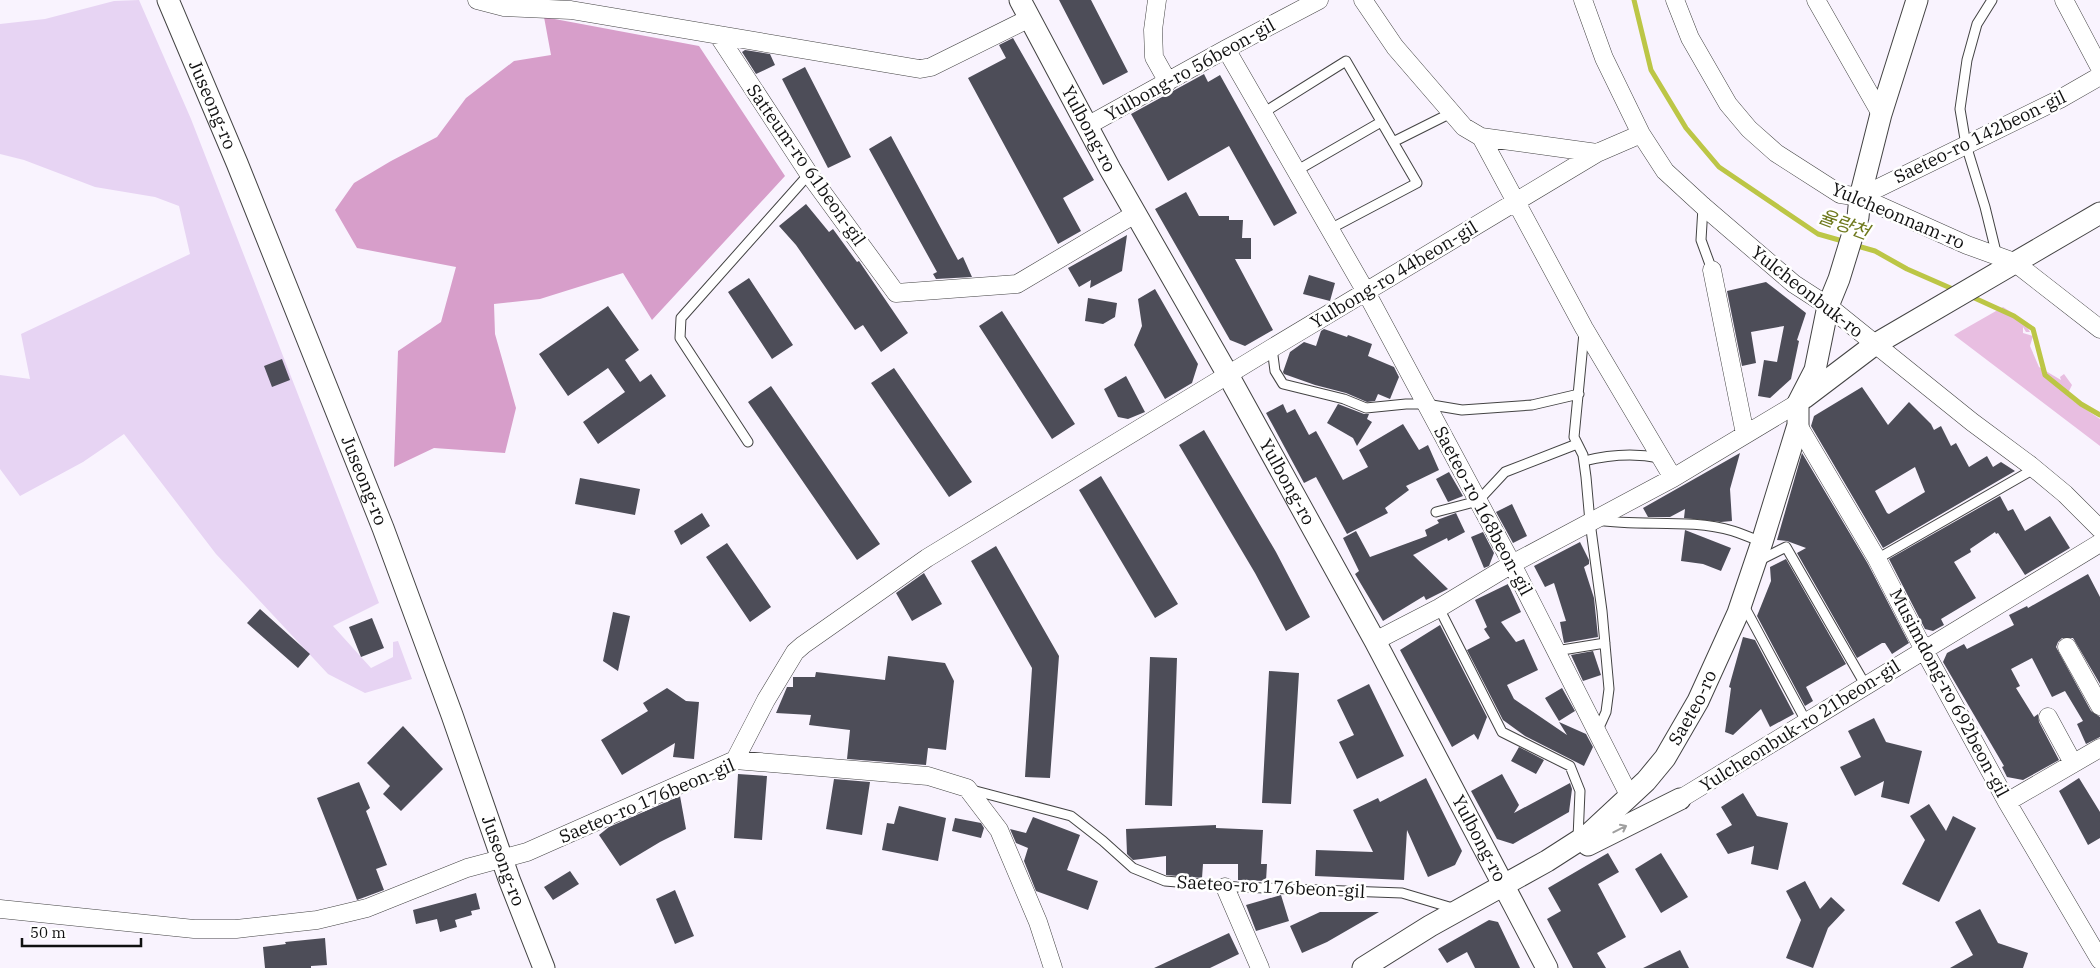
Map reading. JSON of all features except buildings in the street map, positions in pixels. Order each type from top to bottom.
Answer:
[{"type":"street","name":"Juseong-ro","points":[[168,0],[238,163],[383,528],[544,968]]},
{"type":"street","points":[[477,0],[504,8],[570,5],[718,35],[920,69],[931,67],[1025,9]]},
{"type":"street","points":[[1157,0],[1153,30],[1154,57],[1168,82]]},
{"type":"street","name":"Yulbong-ro 56beon-gil","points":[[1087,126],[1319,0]]},
{"type":"street","points":[[1363,0],[1395,47],[1464,127],[1480,137],[1598,153]]},
{"type":"street","name":"Yulcheonbuk-ro","points":[[1583,0],[1604,58],[1641,134],[1665,170],[1703,206],[1794,284],[1828,306],[1874,345],[2034,469],[2065,494],[2100,529]]},
{"type":"street","name":"Yulcheonnam-ro","points":[[1675,0],[1690,38],[1713,81],[1728,104],[1749,129],[1776,153],[1859,207],[2006,259],[2100,328]]},
{"type":"street","points":[[1816,0],[1881,114]]},
{"type":"street","name":"Saeteo-ro","points":[[1363,968],[1459,910],[1528,872],[1589,834],[1630,797],[1659,766],[1698,701],[1721,653],[1742,602],[1762,542],[1798,426],[1798,402],[1815,370],[1828,306],[1839,279],[1859,207],[1881,114],[1917,0]]},
{"type":"street","points":[[2064,0],[2100,68]]},
{"type":"street","name":"Yulbong-ro","points":[[1025,9],[1087,126],[1228,375],[1375,641],[1547,968]]},
{"type":"street","name":"Satteum-ro 61beon-gil","points":[[718,35],[809,174],[896,293],[1017,284],[1136,214]]},
{"type":"street","name":"Saeteo-ro 168beon-gil","points":[[1226,49],[1366,292],[1512,564],[1630,797]]},
{"type":"street","name":"Saeteo-ro 142beon-gil","points":[[1859,207],[1966,145],[2100,76]]},
{"type":"street","name":"Yulbong-ro 44beon-gil","points":[[735,760],[766,700],[795,652],[927,558],[1272,348],[1598,153],[1641,134]]},
{"type":"street","points":[[1480,137],[1584,328],[1673,478]]},
{"type":"street","points":[[1375,641],[1440,608],[1512,564],[1673,478],[1798,402],[1874,345],[1988,278],[2006,259],[2100,213]]},
{"type":"street","points":[[1712,270],[1745,434]]},
{"type":"street","name":"Musimdong-ro 692beon-gil","points":[[1798,426],[1877,559],[2007,802],[2100,960]]},
{"type":"street","name":"Yulcheonbuk-ro 21beon-gil","points":[[1680,799],[2100,543]]},
{"type":"street","points":[[2067,647],[2100,706]]},
{"type":"street","points":[[2048,717],[2073,763]]},
{"type":"street","points":[[2007,802],[2100,748]]},
{"type":"street","name":"Saeteo-ro 176beon-gil","points":[[0,909],[194,928],[236,929],[317,920],[367,908],[467,868],[503,860],[527,852],[735,760],[928,776],[967,788]]},
{"type":"street","points":[[1659,766],[1655,788],[1658,794],[1668,801],[1680,799]]},
{"type":"street","points":[[967,788],[999,830],[1038,922],[1053,968]]},
{"type":"street","points":[[1528,872],[1596,842],[1680,799]]},
{"type":"street","points":[[1225,887],[1260,968]]},
{"type":"lane","points":[[1992,0],[1977,24],[1967,60],[1960,109],[1966,145],[1986,207],[2006,259]]},
{"type":"lane","points":[[1263,113],[1346,61],[1417,183],[1330,229]]},
{"type":"lane","points":[[1393,142],[1451,113]]},
{"type":"lane","points":[[1296,171],[1381,122]]},
{"type":"lane","points":[[748,442],[680,338],[681,318],[809,174]]},
{"type":"lane","points":[[1703,206],[1701,240],[1712,270]]},
{"type":"lane","points":[[1584,328],[1574,437],[1584,461],[1609,689],[1606,712],[1597,732]]},
{"type":"lane","points":[[1272,348],[1275,371],[1283,384],[1344,399],[1366,408],[1426,404],[1462,410],[1532,405],[1579,394]]},
{"type":"lane","points":[[1436,512],[1478,501],[1505,472],[1577,444]]},
{"type":"lane","points":[[1584,461],[1599,457],[1645,455],[1661,458]]},
{"type":"lane","points":[[1877,559],[2034,469]]},
{"type":"lane","points":[[1592,521],[1700,526],[1732,531],[1762,542]]},
{"type":"lane","points":[[1755,563],[1786,547],[1866,686]]},
{"type":"lane","points":[[1742,602],[1807,723]]},
{"type":"lane","points":[[1440,608],[1502,732],[1570,766],[1580,791],[1578,841]]},
{"type":"lane","points":[[1556,651],[1605,642]]},
{"type":"lane","name":"Saeteo-ro 176beon-gil","points":[[967,788],[1071,816],[1133,868],[1165,881],[1225,887],[1402,893],[1459,910]]},
{"type":"shaded area","points":[[139,0],[191,119],[379,603],[333,626],[371,668],[393,657],[393,642],[398,641],[412,679],[365,693],[328,674],[216,554],[124,434],[83,462],[20,496],[0,469],[0,375],[30,379],[21,334],[190,254],[179,206],[155,197],[95,187],[24,160],[0,154],[0,24],[45,19],[114,1]]},
{"type":"shaded area","points":[[544,17],[699,46],[785,176],[652,320],[623,273],[540,299],[494,304],[495,334],[516,408],[505,453],[434,448],[394,467],[398,351],[441,322],[456,267],[357,248],[335,210],[354,183],[437,137],[466,98],[514,61],[551,55]]},
{"type":"shaded area","points":[[2003,307],[2025,323],[2030,332],[2026,332],[2023,327],[2023,333],[2033,336],[2030,346],[2039,367],[2061,380],[2060,377],[2064,374],[2072,385],[2067,395],[2100,419],[2100,446],[1954,335]]},
{"type":"waterway","name":"율량천","points":[[1634,0],[1651,70],[1686,128],[1719,167],[1818,234],[1846,242]]},
{"type":"waterway","name":"율량천","points":[[1854,245],[1875,251],[1907,269],[1955,290]]},
{"type":"waterway","name":"율량천","points":[[1970,296],[2014,316],[2033,329],[2045,375],[2081,404],[2100,415]]}]
